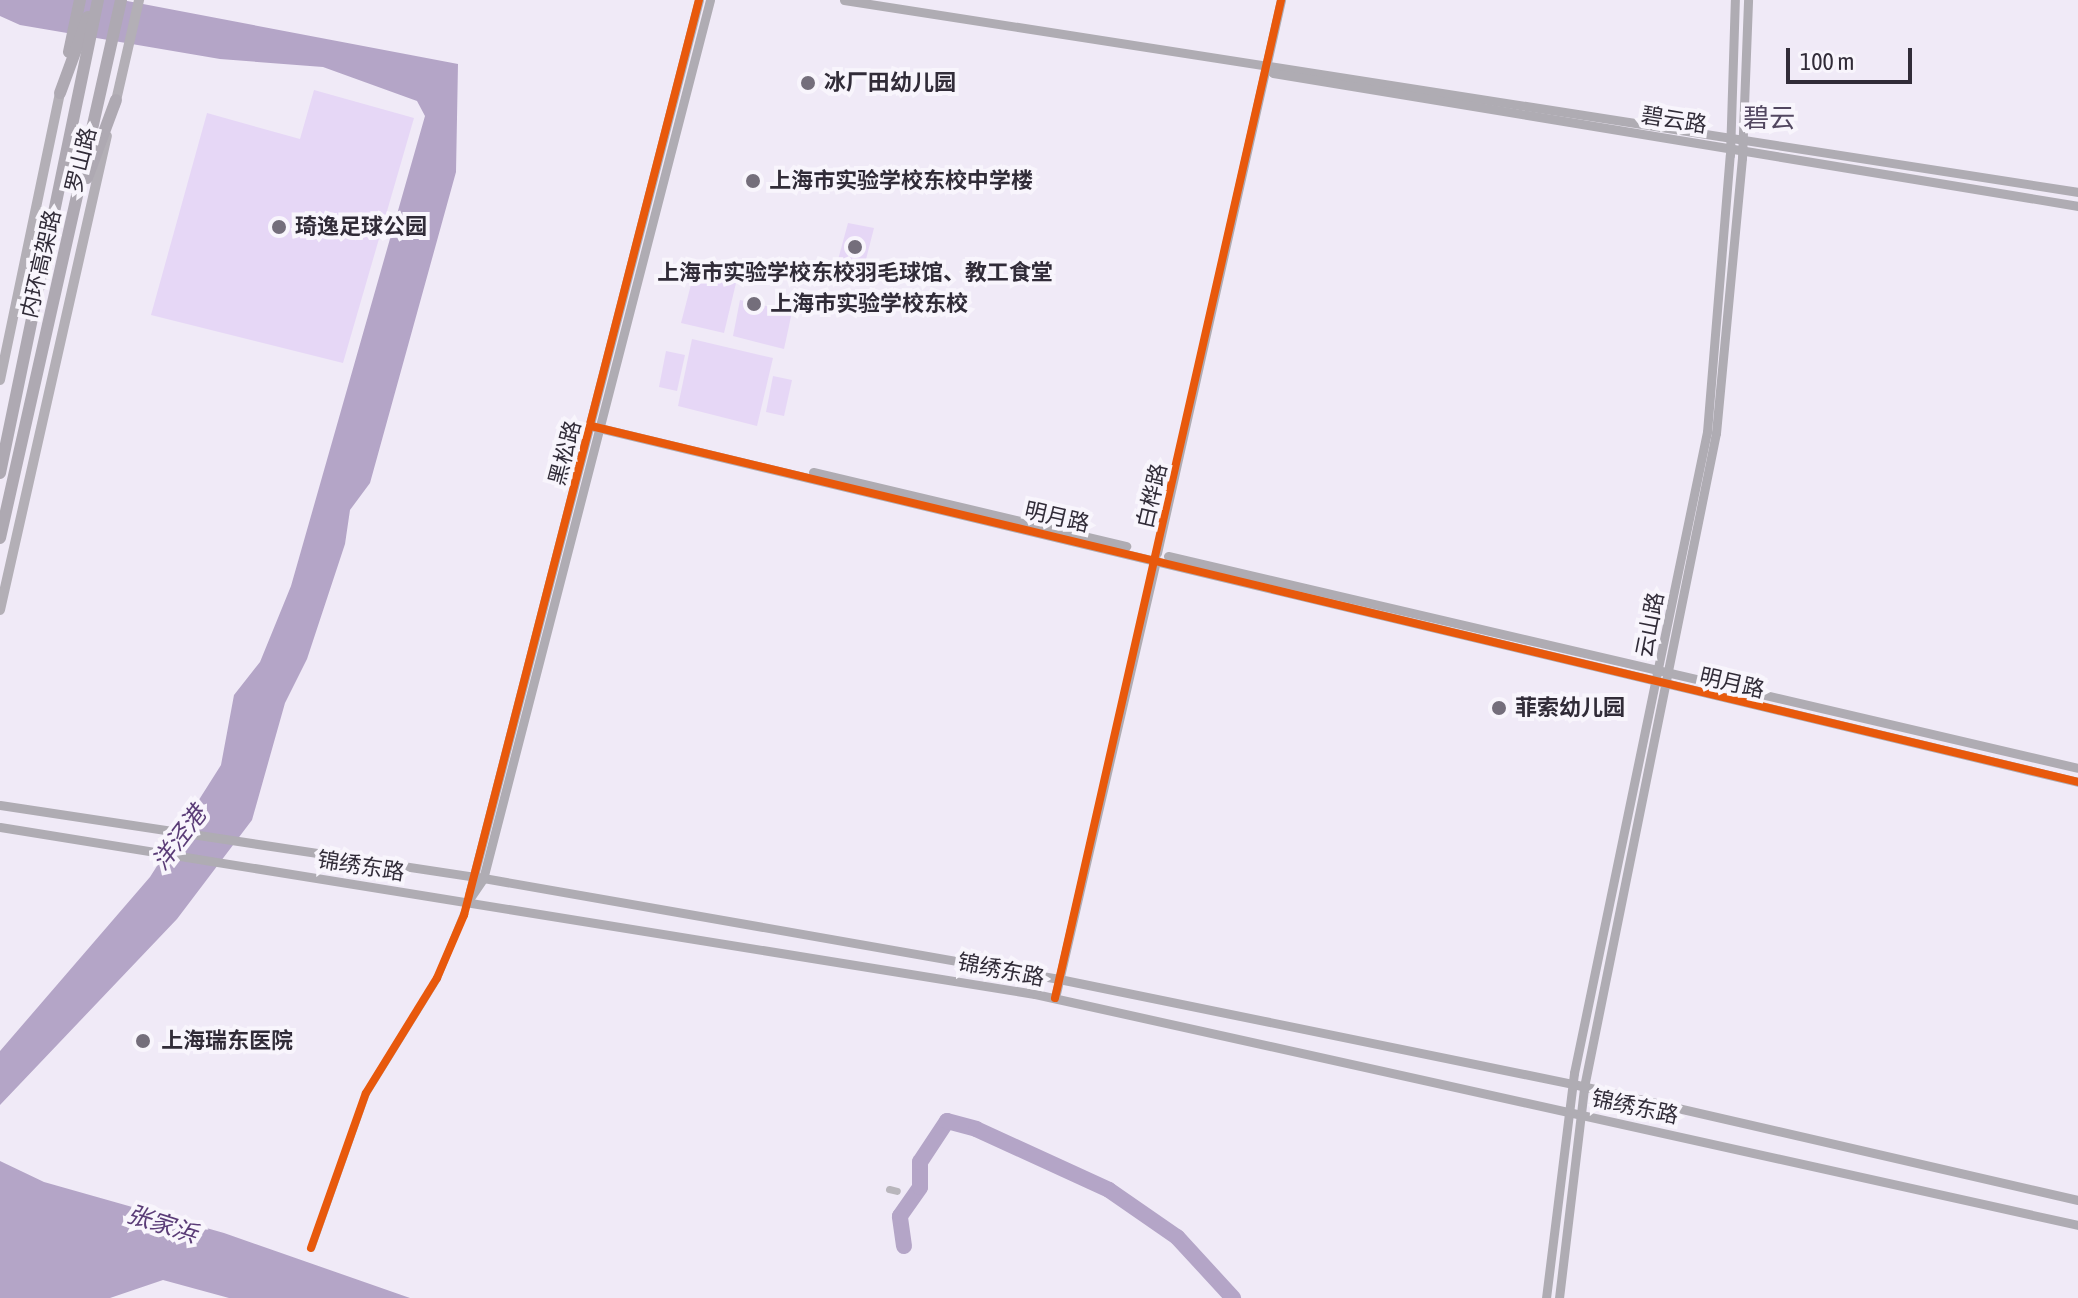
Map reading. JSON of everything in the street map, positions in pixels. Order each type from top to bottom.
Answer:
[{"type":"highway","points":[[60,93],[80,0]]},
{"type":"highway","points":[[60,93],[96,0]]},
{"type":"highway","name":"内环高架路","points":[[0,473],[96,0]]},
{"type":"highway","name":"内环高架路","points":[[0,538],[121,0]]},
{"type":"highway","points":[[71,222],[116,100]]},
{"type":"main road","name":"罗山路","points":[[0,610],[139,0]]},
{"type":"main road","name":"罗山路","points":[[0,380],[60,93]]},
{"type":"street","name":"黑松路","points":[[311,1248],[366,1093],[437,978],[464,915],[699,0]]},
{"type":"street","points":[[468,901],[483,879],[602,429],[710,0]]},
{"type":"street","name":"碧云路","points":[[844,0],[2078,192]]},
{"type":"street","name":"白桦路","points":[[1055,998],[1281,0]]},
{"type":"street","name":"云山路","points":[[1665,671],[1707,432],[1730,148],[1735,0]]},
{"type":"street","name":"云山路","points":[[1546,1298],[1573,1084],[1716,433],[1744,138],[1748,0]]},
{"type":"street","name":"碧云路","points":[[1267,66],[1273,73],[2078,206]]},
{"type":"street","name":"明月路","points":[[591,426],[2078,768]]},
{"type":"street","name":"明月路","points":[[1157,556],[1662,685],[2078,782]]},
{"type":"street","name":"云山路","points":[[1559,1298],[1584,1087],[1662,685]]},
{"type":"street","points":[[0,797],[14,807]]},
{"type":"street","name":"锦绣东路","points":[[0,805],[177,829],[472,876],[1059,979],[1573,1084],[2078,1200]]},
{"type":"street","name":"锦绣东路","points":[[0,827],[234,862],[1055,998],[2078,1225]]},
{"type":"shaded area","name":"琦逸足球公园","points":[[314,90],[414,118],[343,363],[151,315],[207,113],[300,139]]},
{"type":"shaded area","name":"上海市实验学校东校羽毛球馆、教工食堂","points":[[848,223],[874,228],[861,279],[854,282],[845,282],[836,267]]},
{"type":"shaded area","points":[[695,269],[737,279],[724,333],[681,323]]},
{"type":"shaded area","points":[[740,300],[792,312],[784,349],[733,336]]},
{"type":"shaded area","points":[[692,339],[773,358],[757,426],[678,406]]},
{"type":"shaded area","points":[[666,351],[685,355],[677,391],[659,387]]},
{"type":"shaded area","points":[[773,376],[792,380],[784,416],[766,412]]},
{"type":"water","name":"洋泾港","points":[[0,0],[122,0],[458,64],[456,172],[370,483],[350,510],[345,544],[307,659],[285,703],[252,820],[177,919],[0,1105],[0,1051],[150,877],[221,765],[234,695],[260,662],[291,586],[425,116],[417,101],[323,67],[220,59],[20,25],[0,16]]},
{"type":"water","name":"张家浜","points":[[0,1161],[44,1182],[224,1233],[410,1298],[229,1298],[163,1280],[110,1298],[0,1298]]},
{"type":"waterway","points":[[904,1246],[900,1216],[920,1187],[920,1162],[947,1121],[976,1129],[1109,1190],[1177,1237],[1233,1298]]},
{"type":"cycle path","points":[[311,1248],[366,1093],[437,978],[464,915],[699,0]]},
{"type":"cycle path","points":[[1055,998],[1281,0]]},
{"type":"cycle path","points":[[591,426],[2078,782]]},
{"type":"place","name":"冰厂田幼儿园","points":[[808,83]]},
{"type":"place","name":"上海市实验学校东校中学楼","points":[[753,181]]},
{"type":"place","name":"琦逸足球公园","points":[[279,227]]},
{"type":"place","name":"上海市实验学校东校羽毛球馆、教工食堂","points":[[855,247]]},
{"type":"place","name":"上海市实验学校东校","points":[[754,304]]},
{"type":"place","name":"菲索幼儿园","points":[[1499,708]]},
{"type":"place","name":"上海瑞东医院","points":[[143,1041]]},
{"type":"district","name":"碧云","points":[[1769,119]]}]
